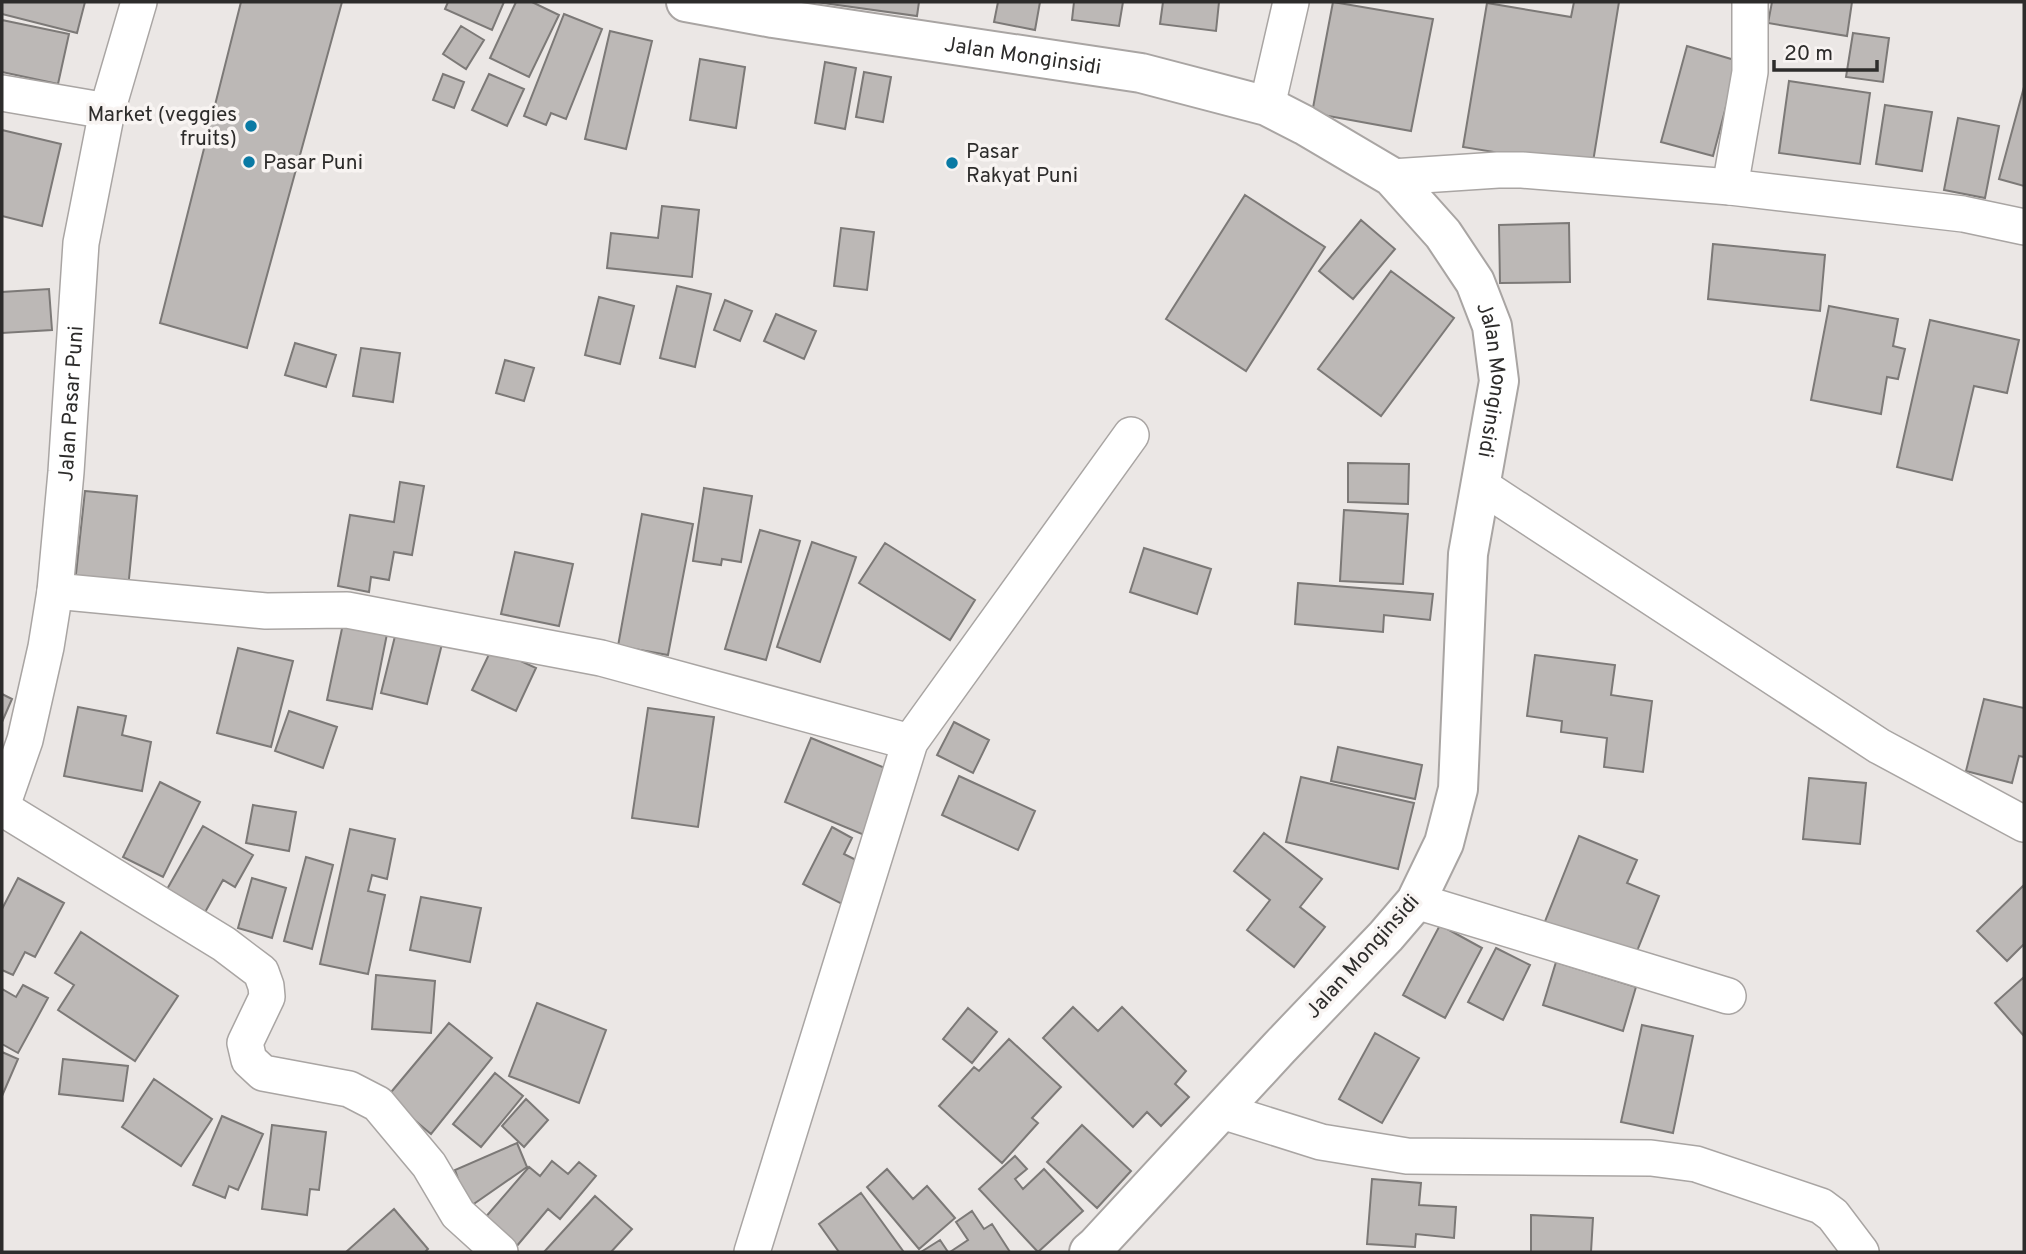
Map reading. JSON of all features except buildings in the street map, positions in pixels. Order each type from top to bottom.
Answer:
[{"type":"street","name":"Jalan Pasar Puni","points":[[2,807],[25,740],[46,647],[55,591],[66,472],[81,243],[107,111],[139,2]]},
{"type":"street","name":"Jalan Monginsidi","points":[[686,2],[774,18],[1141,73],[1267,106],[1392,177],[1450,243],[1475,282],[1492,326],[1499,381],[1468,554],[1458,789],[1444,843],[1416,901],[1386,936],[1089,1252]]},
{"type":"street","points":[[1267,106],[1291,2]]},
{"type":"street","points":[[1730,187],[1750,72],[1751,2]]},
{"type":"street","points":[[2,93],[107,111]]},
{"type":"street","points":[[1392,177],[1522,170],[1730,187],[1963,215],[2024,227]]},
{"type":"street","points":[[752,1252],[910,742],[1131,435]]},
{"type":"street","points":[[1480,485],[1879,746],[2024,824]]},
{"type":"street","points":[[55,591],[266,611],[346,610],[601,657],[910,742]]},
{"type":"street","points":[[2,807],[224,944],[261,972],[267,997],[245,1043],[249,1060],[263,1073],[349,1088],[378,1104],[429,1165],[458,1214],[500,1252]]},
{"type":"street","points":[[1416,901],[1728,996]]},
{"type":"street","points":[[1222,1111],[1321,1142],[1407,1156],[1651,1158],[1690,1163],[1821,1206],[1833,1215],[1861,1252]]},
{"type":"place","name":"Market (veggies fruits)","points":[[251,126]]},
{"type":"place","name":"Pasar Puni","points":[[249,162]]},
{"type":"place","name":"Pasar Rakyat Puni","points":[[952,163]]}]
